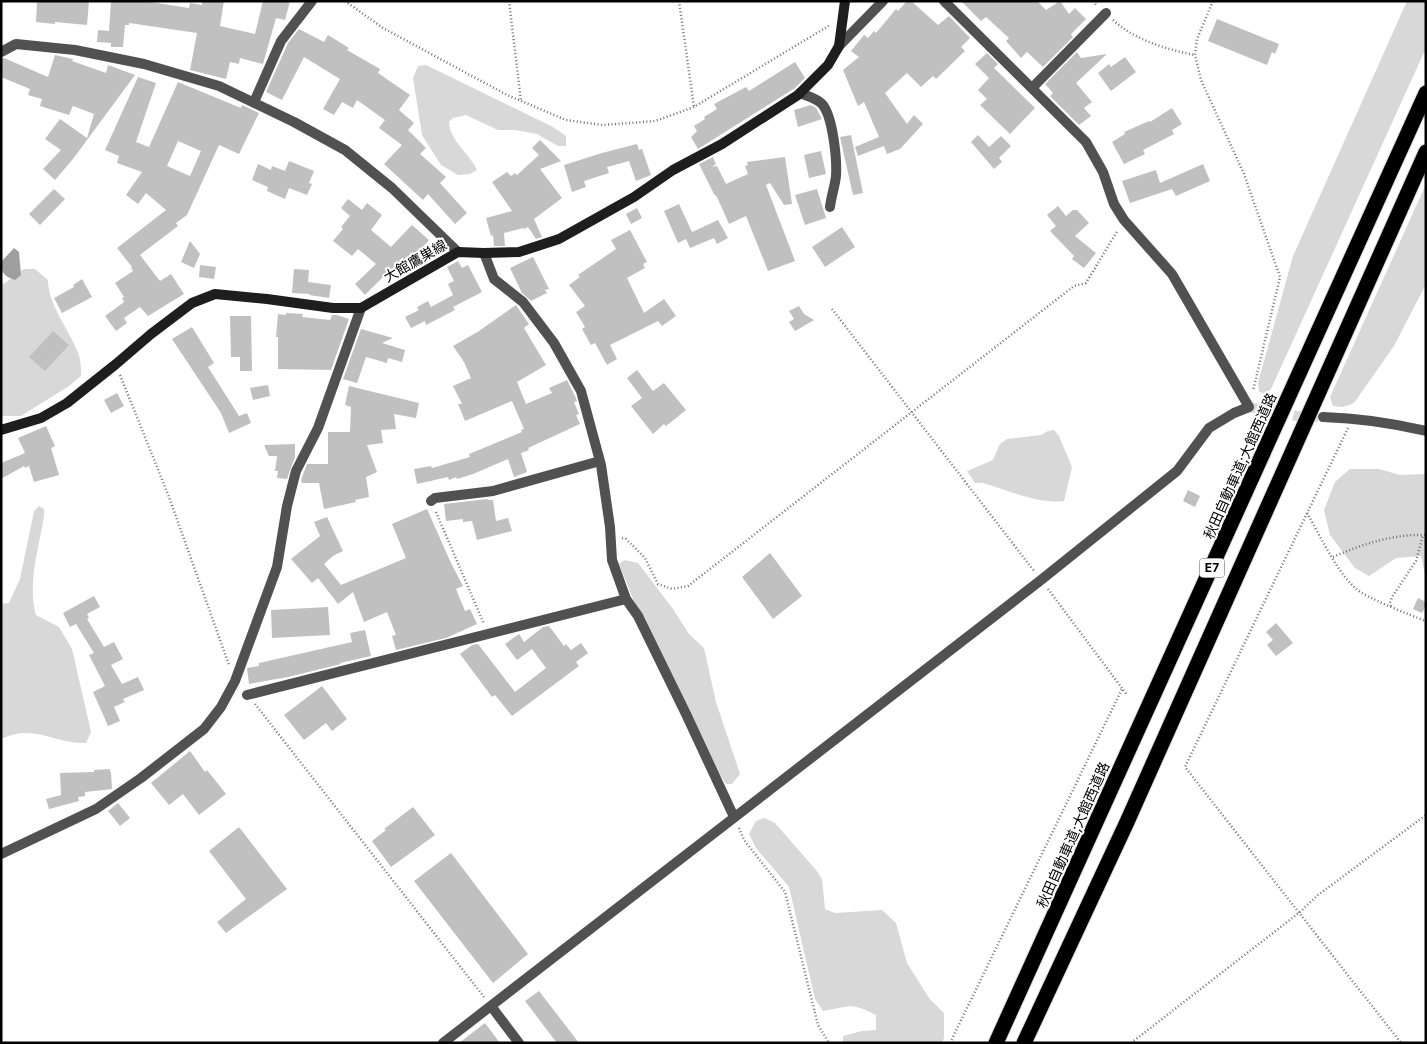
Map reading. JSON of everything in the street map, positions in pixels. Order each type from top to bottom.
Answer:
[{"type":"highway","name":"秋田自動車道;大館西道路","points":[[996,1043],[1426,93]]},
{"type":"highway","name":"E7","points":[[1024,1043],[1127,822],[1426,152]]},
{"type":"main road","name":"大館鷹巣線","points":[[1,430],[41,418],[67,403],[192,303],[215,294],[333,308],[361,308],[458,252],[519,252],[559,239],[634,197],[673,170],[722,144],[800,93],[828,65],[839,46],[845,1]]},
{"type":"street","points":[[254,102],[280,41],[312,1]]},
{"type":"street","points":[[839,46],[883,1]]},
{"type":"street","points":[[443,1043],[1041,580],[1177,471],[1209,428],[1234,412],[1249,407],[1172,274],[1124,220],[1114,204],[1103,172],[1086,142],[944,1]]},
{"type":"street","points":[[1032,88],[1106,13]]},
{"type":"street","points":[[1,52],[16,44],[83,52],[144,64],[219,86],[254,102],[345,150],[392,188],[458,252]]},
{"type":"street","points":[[800,93],[816,99],[823,105],[829,120],[834,145],[836,176],[830,207]]},
{"type":"street","points":[[484,253],[494,279],[523,302],[554,343],[581,391],[600,461],[612,560],[626,599],[642,625],[734,817]]},
{"type":"street","points":[[1,854],[96,809],[141,778],[204,729],[221,707],[235,681],[277,567],[287,506],[296,471],[318,428],[361,308]]},
{"type":"street","points":[[1323,417],[1352,418],[1400,424],[1426,431]]},
{"type":"street","points":[[431,501],[435,498],[493,491],[600,461]]},
{"type":"street","points":[[247,696],[626,599]]},
{"type":"street","points":[[491,1006],[519,1043]]},
{"type":"path","points":[[344,1],[383,28],[521,101],[566,120],[603,126],[655,121],[694,107],[826,26],[842,19]]},
{"type":"path","points":[[509,1],[521,101]]},
{"type":"path","points":[[679,1],[694,107]]},
{"type":"path","points":[[1093,1],[1126,32],[1171,50],[1195,55]]},
{"type":"path","points":[[1213,1],[1198,39],[1195,55],[1201,80],[1244,174],[1280,277],[1249,407]]},
{"type":"path","points":[[610,536],[626,539],[646,558],[658,584],[672,589],[688,586],[1074,286],[1086,283],[1124,220]]},
{"type":"path","points":[[832,309],[1041,580],[1127,695]]},
{"type":"path","points":[[116,364],[169,497],[235,681]]},
{"type":"path","points":[[1352,418],[1185,768],[1401,1043]]},
{"type":"path","points":[[431,501],[488,634]]},
{"type":"path","points":[[1307,513],[1342,572],[1356,590],[1426,620]]},
{"type":"path","points":[[1333,557],[1364,544],[1385,538],[1425,535],[1416,561],[1392,597],[1391,606]]},
{"type":"path","points":[[950,1043],[1122,689]]},
{"type":"path","points":[[247,696],[268,719],[491,1006]]},
{"type":"path","points":[[1131,1043],[1300,912],[1318,895],[1426,815]]},
{"type":"path","points":[[734,817],[744,840],[785,892],[818,1025],[829,1043]]},
{"type":"shaded area","points":[[1407,1],[1426,1],[1426,48],[1271,389],[1265,394],[1259,392],[1258,383],[1293,256]]},
{"type":"shaded area","points":[[426,65],[553,127],[566,136],[566,146],[558,146],[537,134],[515,130],[498,130],[466,115],[453,118],[449,122],[452,135],[477,170],[470,174],[458,175],[441,165],[422,135],[413,78],[418,66]]},
{"type":"shaded area","points":[[1426,184],[1426,284],[1394,346],[1354,403],[1343,407],[1333,406],[1330,397]]},
{"type":"shaded area","points":[[14,248],[19,252],[21,275],[15,280],[4,274],[2,265],[2,261]]},
{"type":"shaded area","points":[[24,269],[35,269],[48,280],[51,299],[79,356],[81,376],[69,386],[21,416],[1,416],[1,286]]},
{"type":"shaded area","points":[[1054,430],[1059,436],[1072,467],[1064,501],[1043,500],[1023,496],[983,483],[975,483],[967,471],[993,460],[1000,444],[1007,439],[1041,435]]},
{"type":"shaded area","points":[[1350,469],[1379,469],[1400,475],[1426,474],[1426,579],[1421,556],[1396,558],[1369,576],[1355,568],[1330,535],[1324,510],[1335,482]]},
{"type":"shaded area","points":[[39,506],[44,509],[44,516],[33,578],[36,615],[59,627],[72,649],[91,732],[86,743],[64,741],[34,733],[13,735],[1,739],[1,604],[9,603],[20,579],[34,511]]},
{"type":"shaded area","points":[[624,560],[638,563],[673,609],[689,634],[704,648],[716,702],[740,774],[732,784],[726,784],[719,773],[636,606],[619,564]]},
{"type":"shaded area","points":[[764,818],[775,823],[816,870],[822,879],[825,909],[835,913],[882,910],[896,923],[907,963],[929,998],[944,1013],[944,1038],[942,1043],[843,1043],[843,1036],[862,1031],[876,1030],[876,1015],[852,1006],[823,1011],[815,999],[789,887],[756,848],[749,834],[756,821]]},
{"type":"building","points":[[37,1],[89,1],[87,25],[36,22]]},
{"type":"building","points":[[111,1],[144,1],[189,8],[190,3],[202,5],[202,1],[224,1],[220,26],[255,34],[263,1],[290,1],[285,20],[276,18],[263,64],[240,58],[239,64],[230,62],[226,79],[190,70],[197,33],[129,23],[129,25],[125,25],[123,47],[111,47],[111,43],[97,42],[98,30],[109,31]]},
{"type":"building","points":[[907,1],[911,1],[938,25],[949,16],[970,38],[961,47],[965,51],[936,79],[933,76],[921,87],[907,73],[885,93],[907,124],[914,115],[923,124],[900,149],[887,154],[884,146],[858,156],[855,147],[879,137],[864,102],[858,106],[843,70],[859,57],[851,51],[864,35],[868,38],[874,31],[876,33],[896,9],[898,11]]},
{"type":"building","points":[[961,1],[1037,1],[1046,10],[1060,1],[1069,14],[1075,8],[1086,19],[1071,34],[1073,37],[1043,67],[1027,52],[1021,58],[1006,41],[1009,38],[986,17],[981,21]]},
{"type":"building","points":[[1217,19],[1279,44],[1275,54],[1272,52],[1267,65],[1208,41]]},
{"type":"building","points":[[299,29],[324,42],[328,35],[349,48],[347,50],[380,69],[378,73],[410,95],[399,110],[414,123],[408,130],[426,148],[420,154],[446,177],[440,183],[467,213],[455,224],[428,194],[423,200],[384,164],[402,145],[379,128],[385,120],[357,100],[353,108],[342,102],[334,115],[323,109],[340,79],[304,57],[282,100],[266,92],[288,43]]},
{"type":"building","points":[[1077,52],[1081,58],[1107,54],[1076,83],[1092,102],[1084,108],[1091,116],[1079,125],[1050,96],[1053,93],[1045,84]]},
{"type":"building","points":[[987,53],[998,64],[994,68],[1035,108],[1010,134],[980,105],[987,99],[978,90],[989,78],[975,64]]},
{"type":"building","points":[[55,55],[73,59],[72,61],[106,73],[108,65],[135,75],[73,159],[55,180],[43,169],[61,150],[45,139],[60,119],[87,138],[94,114],[73,106],[69,115],[40,106],[42,99],[28,95],[30,89],[1,77],[1,59],[4,58],[48,77]]},
{"type":"building","points":[[1125,57],[1136,72],[1111,91],[1098,73],[1109,64],[1111,67]]},
{"type":"building","points":[[795,62],[805,78],[795,88],[698,149],[691,137],[697,131],[694,126],[717,109],[714,104],[746,87],[749,91]]},
{"type":"building","points":[[138,77],[156,83],[136,142],[149,147],[178,82],[241,108],[242,105],[259,113],[239,154],[219,145],[187,215],[176,223],[178,226],[140,255],[160,281],[171,274],[184,294],[148,316],[140,307],[124,318],[127,323],[116,331],[105,316],[124,302],[122,298],[124,297],[115,283],[133,271],[117,248],[166,210],[146,193],[138,204],[126,195],[142,172],[117,163],[119,156],[105,150]],"holes":[[[178,141],[201,151],[190,176],[167,166]]]},
{"type":"building","points":[[811,105],[816,108],[822,119],[798,127],[794,110]]},
{"type":"building","points":[[1172,108],[1182,124],[1172,130],[1174,134],[1143,150],[1145,154],[1124,164],[1112,142],[1125,134],[1124,132],[1150,122]]},
{"type":"building","points":[[851,135],[863,193],[853,195],[840,137]]},
{"type":"building","points":[[978,135],[989,147],[1001,136],[1011,146],[999,158],[1002,162],[994,169],[971,142]]},
{"type":"building","points":[[540,140],[561,161],[540,169],[562,198],[534,219],[542,237],[536,239],[528,227],[504,233],[505,246],[494,246],[493,235],[491,236],[486,218],[512,211],[492,182],[507,172],[511,176],[515,173],[517,175],[539,155],[532,148]]},
{"type":"building","points":[[637,144],[639,150],[642,149],[651,175],[636,181],[629,161],[607,167],[609,173],[584,181],[586,187],[572,192],[564,165]]},
{"type":"building","points":[[821,151],[826,174],[809,178],[804,155]]},
{"type":"building","points":[[713,157],[716,164],[712,167],[717,166],[726,184],[748,174],[745,166],[748,165],[747,162],[785,157],[792,204],[784,205],[770,183],[766,185],[795,261],[768,271],[746,216],[729,224],[699,164]]},
{"type":"building","points":[[289,161],[314,171],[309,183],[312,184],[307,195],[289,188],[285,199],[267,191],[268,187],[252,180],[258,164],[271,170],[272,166],[285,171]]},
{"type":"building","points":[[1203,164],[1210,181],[1176,196],[1172,189],[1130,203],[1122,181],[1156,170],[1160,183]]},
{"type":"building","points":[[54,189],[65,199],[40,225],[29,214]]},
{"type":"building","points":[[817,189],[826,218],[805,225],[795,195]]},
{"type":"building","points":[[348,199],[362,210],[367,203],[382,215],[371,230],[391,247],[412,225],[429,240],[408,264],[406,262],[397,272],[392,268],[365,295],[355,284],[376,264],[358,249],[352,256],[333,241],[343,229],[341,227],[350,216],[341,208]]},
{"type":"building","points":[[679,204],[692,232],[718,220],[728,238],[717,244],[714,238],[690,248],[686,239],[678,243],[664,211]]},
{"type":"building","points":[[1058,206],[1066,216],[1073,210],[1077,210],[1089,223],[1075,236],[1096,253],[1084,268],[1072,259],[1074,256],[1050,231],[1056,226],[1047,215]]},
{"type":"building","points":[[637,208],[642,218],[631,224],[626,214]]},
{"type":"building","points":[[842,227],[855,247],[825,267],[812,247]]},
{"type":"building","points":[[630,230],[647,262],[643,264],[645,268],[627,278],[644,313],[664,299],[676,316],[662,326],[658,321],[610,345],[617,359],[607,365],[595,343],[591,345],[582,329],[585,327],[576,312],[585,306],[569,285],[580,277],[578,275],[616,249],[611,240]]},
{"type":"building","points":[[190,241],[200,254],[194,268],[181,262]]},
{"type":"building","points":[[533,257],[549,289],[545,290],[547,293],[531,301],[522,293],[510,268]]},
{"type":"building","points":[[458,261],[462,268],[468,265],[482,292],[453,307],[455,310],[426,325],[425,321],[411,328],[405,317],[419,310],[417,307],[428,301],[431,307],[453,295],[448,284],[454,281],[447,267]]},
{"type":"building","points":[[200,265],[216,267],[214,279],[199,277]]},
{"type":"building","points":[[294,269],[309,270],[308,282],[331,285],[329,298],[292,293]]},
{"type":"building","points":[[82,279],[92,297],[62,313],[54,298],[74,287],[73,285]]},
{"type":"building","points":[[516,305],[529,324],[524,328],[546,365],[517,382],[526,404],[552,393],[549,388],[567,380],[577,401],[574,402],[579,414],[576,415],[580,424],[521,453],[527,472],[514,477],[508,459],[457,479],[456,477],[449,480],[448,477],[417,484],[414,469],[431,466],[432,468],[470,457],[469,454],[522,432],[521,430],[524,429],[512,401],[465,421],[458,404],[462,404],[453,386],[471,378],[464,362],[453,346],[479,331]]},
{"type":"building","points":[[799,306],[804,314],[814,320],[795,331],[789,322],[794,319],[789,311]]},
{"type":"building","points":[[286,313],[303,314],[302,317],[330,320],[332,315],[337,315],[349,319],[331,370],[278,369],[278,337],[276,337],[278,314],[286,315]]},
{"type":"building","points":[[230,316],[251,316],[252,371],[240,371],[240,357],[231,357]]},
{"type":"building","points":[[192,327],[214,363],[208,367],[239,416],[247,413],[251,423],[229,433],[221,413],[172,339]]},
{"type":"building","points":[[361,329],[393,338],[382,343],[405,350],[402,362],[388,358],[387,363],[366,357],[357,383],[343,379]]},
{"type":"building","points":[[53,331],[69,345],[45,371],[29,357]]},
{"type":"building","points":[[637,370],[653,391],[664,383],[686,410],[666,426],[664,424],[653,434],[631,406],[642,398],[627,378]]},
{"type":"building","points":[[268,385],[270,396],[253,400],[250,388]]},
{"type":"building","points":[[349,386],[419,403],[416,418],[394,414],[396,429],[381,430],[383,443],[367,445],[377,472],[366,477],[369,497],[324,509],[319,483],[302,483],[301,480],[307,464],[328,464],[328,432],[350,432],[351,407],[345,405]]},
{"type":"building","points":[[117,393],[124,406],[111,413],[104,400]]},
{"type":"building","points":[[46,426],[55,446],[51,448],[59,475],[34,482],[29,466],[25,468],[24,466],[1,479],[1,463],[25,453],[18,438]]},
{"type":"building","points":[[295,444],[295,457],[287,479],[277,478],[278,471],[275,471],[277,456],[269,456],[264,445]]},
{"type":"building","points":[[1188,490],[1200,496],[1195,507],[1183,501]]},
{"type":"building","points":[[493,500],[496,521],[508,518],[512,531],[477,540],[472,521],[463,522],[463,519],[446,521],[444,504]]},
{"type":"building","points":[[427,509],[463,586],[456,589],[465,611],[470,609],[477,624],[446,638],[396,650],[392,636],[396,635],[387,612],[364,622],[353,592],[338,604],[318,578],[312,583],[291,559],[320,536],[314,522],[327,517],[343,551],[333,556],[324,564],[341,585],[406,558],[392,524]]},
{"type":"building","points":[[770,553],[802,596],[773,619],[742,577]]},
{"type":"building","points":[[94,596],[100,607],[87,614],[89,618],[87,619],[104,647],[114,642],[123,659],[111,665],[122,684],[138,677],[144,690],[123,699],[125,702],[114,707],[120,721],[108,726],[93,692],[105,686],[89,655],[94,653],[76,624],[70,627],[63,613]]},
{"type":"building","points":[[1418,598],[1426,602],[1422,613],[1413,609]]},
{"type":"building","points":[[328,607],[330,635],[272,638],[271,610]]},
{"type":"building","points":[[1276,623],[1293,643],[1276,656],[1267,645],[1273,640],[1266,632]]},
{"type":"building","points":[[549,626],[564,646],[566,644],[571,650],[581,643],[588,653],[576,662],[579,666],[512,716],[495,695],[492,697],[460,654],[472,645],[478,644],[515,692],[546,668],[532,649],[517,660],[505,644],[519,634],[524,642],[543,627]]},
{"type":"building","points":[[365,630],[371,656],[288,677],[249,684],[247,668],[259,666],[259,663],[352,642],[350,633]]},
{"type":"building","points":[[322,686],[347,719],[332,731],[326,723],[304,740],[284,715]]},
{"type":"building","points":[[190,751],[205,772],[207,770],[226,794],[199,815],[183,794],[169,805],[151,783]]},
{"type":"building","points":[[110,769],[112,789],[85,792],[85,796],[78,797],[79,801],[49,809],[46,799],[61,795],[60,773],[94,772],[94,770]]},
{"type":"building","points":[[118,803],[130,818],[120,826],[108,811]]},
{"type":"building","points":[[413,807],[435,835],[391,867],[372,841],[386,830],[384,829]]},
{"type":"building","points":[[239,827],[287,889],[226,933],[217,922],[246,899],[209,851]]},
{"type":"building","points":[[451,853],[528,954],[493,983],[414,881]]},
{"type":"building","points":[[539,991],[579,1043],[557,1043],[525,1001]]},
{"type":"building","points":[[485,1023],[500,1043],[459,1043]]},
{"type":"tunnel","points":[[1249,407],[1296,416],[1323,417]]}]
